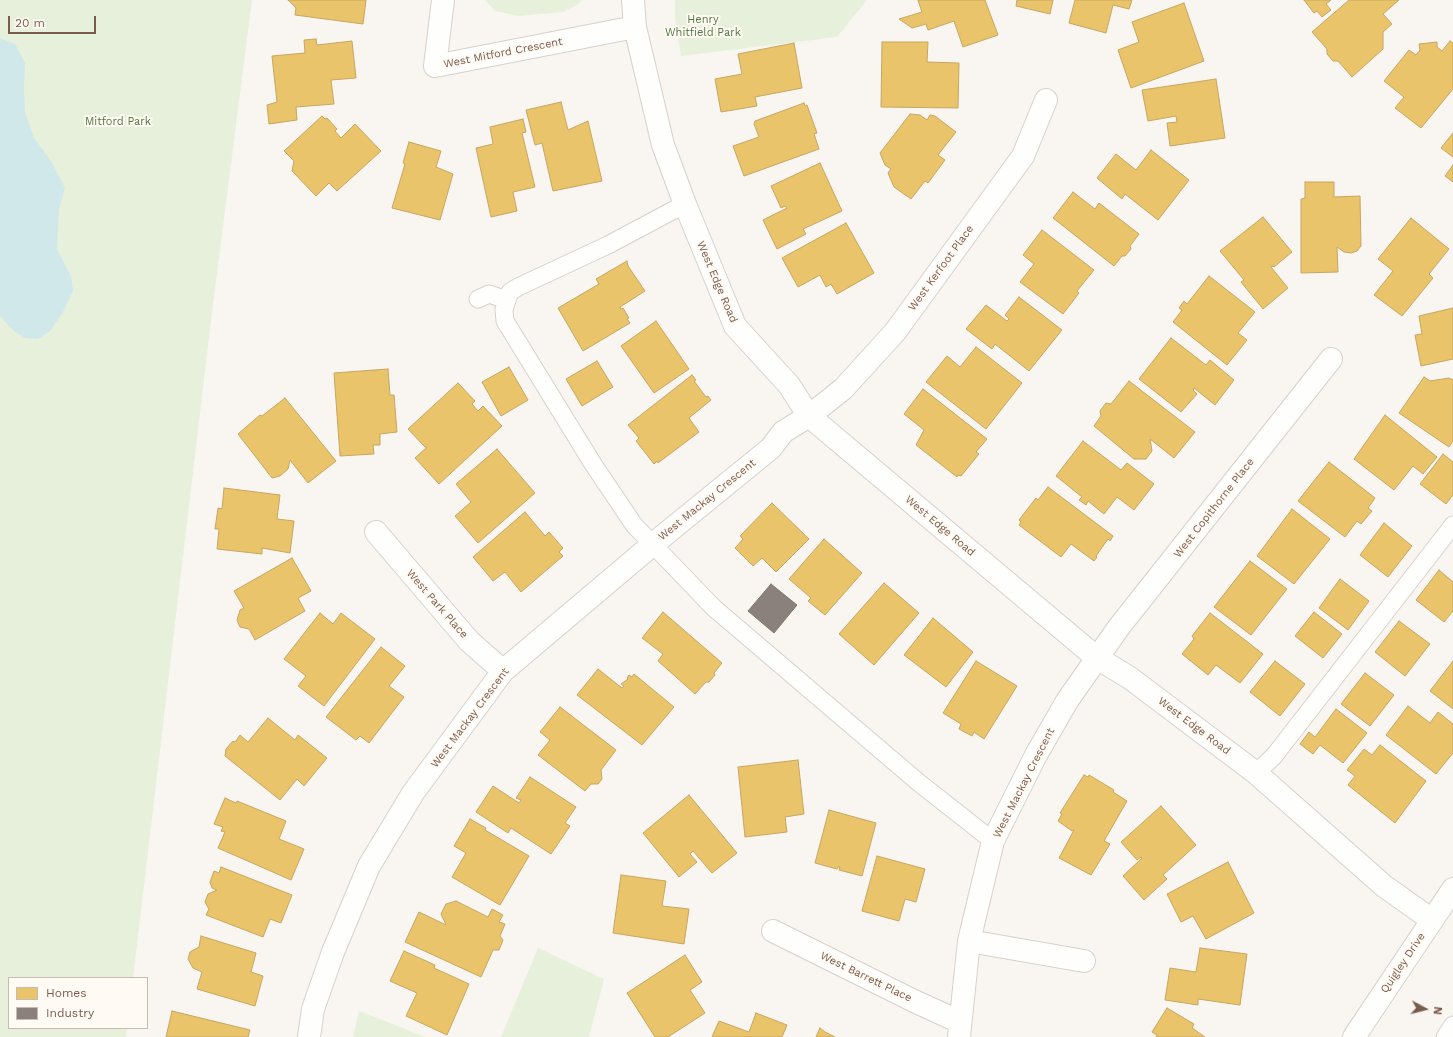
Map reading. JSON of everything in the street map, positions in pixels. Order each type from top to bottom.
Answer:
[{"type":"street","name":"West Mitford Crescent","points":[[443,0],[435,66],[635,27]]},
{"type":"street","name":"West Edge Road","points":[[633,0],[635,27],[663,145],[685,204],[735,326],[790,385],[809,416],[1098,658],[1130,678],[1256,773],[1384,886],[1432,920]]},
{"type":"street","name":"West Kerfoot Place","points":[[809,416],[843,389],[895,332],[1023,156],[1046,100]]},
{"type":"street","name":"West Copithorne Place","points":[[1098,658],[1119,628],[1331,359]]},
{"type":"street","name":"West Mackay Crescent","points":[[309,1037],[313,1009],[333,952],[369,866],[413,793],[503,671],[652,545],[771,448],[783,432],[809,416]]},
{"type":"street","name":"West Park Place","points":[[376,532],[469,641],[503,671]]},
{"type":"street","name":"West Mackay Crescent","points":[[960,1029],[969,941],[994,841],[1036,754],[1068,701],[1098,658]]},
{"type":"street","name":"Quigley Drive","points":[[1354,1037],[1453,889]]},
{"type":"street","name":"West Barrett Place","points":[[773,931],[960,1029]]},
{"type":"street","points":[[969,941],[1084,961]]},
{"type":"lane","points":[[685,204],[608,246],[510,292],[504,310],[505,321],[593,464],[634,525],[652,545],[714,608],[918,782],[994,841]]},
{"type":"lane","points":[[478,299],[489,294],[507,300]]},
{"type":"lane","points":[[1256,773],[1274,756],[1453,525]]},
{"type":"lane","points":[[1445,1037],[1453,1025]]},
{"type":"green space","name":"Mitford Park","points":[[0,0],[252,0],[211,320],[133,977],[8,977],[8,1029],[127,1029],[126,1037],[0,1037]]},
{"type":"green space","points":[[485,0],[582,0],[577,5],[563,12],[519,16],[495,11]]},
{"type":"green space","name":"Henry Whitfield Park","points":[[675,0],[867,0],[837,37],[681,56],[675,18]]},
{"type":"green space","points":[[538,948],[604,979],[589,1037],[501,1037]]},
{"type":"green space","points":[[359,1011],[426,1037],[353,1037]]},
{"type":"water","points":[[0,38],[15,44],[25,63],[25,112],[34,138],[51,161],[65,188],[59,209],[57,249],[71,276],[73,291],[63,312],[50,331],[38,339],[25,338],[14,331],[0,316]]},
{"type":"building: Homes","points":[[288,0],[366,0],[363,24],[295,15],[296,8]]},
{"type":"building: Homes","points":[[918,0],[985,0],[998,35],[963,47],[954,21],[928,30],[926,24],[912,28],[899,19],[922,12]]},
{"type":"building: Homes","points":[[1017,0],[1053,0],[1050,14],[1016,6]]},
{"type":"building: Homes","points":[[1075,0],[1132,0],[1129,9],[1113,5],[1106,33],[1069,23]]},
{"type":"building: Homes","points":[[1304,0],[1331,0],[1326,4],[1331,10],[1322,17],[1317,11],[1314,13]]},
{"type":"building: Homes","points":[[1349,0],[1399,0],[1383,14],[1392,24],[1383,32],[1383,49],[1352,77],[1338,61],[1333,61],[1327,54],[1327,49],[1312,32]]},
{"type":"building: Homes","points":[[1184,3],[1204,61],[1131,88],[1118,50],[1139,42],[1132,22]]},
{"type":"building: Homes","points":[[316,39],[317,45],[352,41],[356,78],[331,80],[334,104],[296,107],[297,120],[269,124],[267,105],[277,102],[272,56],[305,53],[304,40]]},
{"type":"building: Homes","points":[[1450,41],[1453,43],[1453,89],[1421,128],[1395,108],[1404,97],[1384,81],[1409,50],[1416,55],[1420,50],[1419,44],[1437,42],[1437,47],[1442,51]]},
{"type":"building: Homes","points":[[882,42],[928,42],[927,62],[959,63],[958,108],[881,107]]},
{"type":"building: Homes","points":[[794,43],[802,88],[755,97],[757,106],[721,112],[715,79],[742,74],[738,54]]},
{"type":"building: Homes","points":[[1216,79],[1225,138],[1170,146],[1167,123],[1177,122],[1176,116],[1148,121],[1142,90]]},
{"type":"building: Homes","points":[[561,102],[568,130],[588,121],[602,181],[553,191],[542,143],[535,145],[526,110]]},
{"type":"building: Homes","points":[[804,103],[805,106],[807,105],[817,133],[814,134],[819,149],[744,176],[733,146],[759,137],[754,124],[755,121]]},
{"type":"building: Homes","points":[[910,114],[920,115],[927,120],[930,115],[935,116],[956,132],[938,155],[945,160],[928,183],[925,181],[911,199],[894,187],[888,173],[891,169],[885,165],[880,153]]},
{"type":"building: Homes","points":[[322,116],[325,119],[327,118],[337,129],[335,131],[341,138],[355,124],[381,151],[337,191],[329,183],[316,196],[292,171],[294,161],[284,151]]},
{"type":"building: Homes","points":[[523,119],[526,132],[522,133],[535,187],[513,192],[517,211],[491,217],[476,148],[493,144],[490,127]]},
{"type":"building: Homes","points":[[1453,133],[1453,157],[1441,148]]},
{"type":"building: Homes","points":[[409,142],[441,151],[436,167],[453,174],[440,220],[392,208],[405,164],[403,163]]},
{"type":"building: Homes","points":[[1151,150],[1189,180],[1158,220],[1125,194],[1122,199],[1097,178],[1116,154],[1136,170]]},
{"type":"building: Homes","points":[[820,163],[842,211],[803,229],[806,234],[777,249],[763,220],[787,208],[785,206],[781,208],[771,186]]},
{"type":"building: Homes","points":[[1453,165],[1453,182],[1445,176]]},
{"type":"building: Homes","points":[[1305,182],[1334,182],[1334,197],[1360,196],[1361,246],[1357,251],[1351,253],[1344,252],[1337,247],[1338,272],[1301,273],[1301,199],[1305,198]]},
{"type":"building: Homes","points":[[1073,192],[1095,209],[1099,203],[1139,234],[1130,246],[1131,249],[1125,256],[1122,256],[1114,266],[1053,218]]},
{"type":"building: Homes","points":[[1263,217],[1292,252],[1274,267],[1271,267],[1288,288],[1263,309],[1241,282],[1244,280],[1220,251]]},
{"type":"building: Homes","points":[[1411,218],[1449,249],[1429,274],[1433,278],[1402,316],[1374,295],[1393,271],[1378,259]]},
{"type":"building: Homes","points":[[846,223],[874,273],[837,294],[831,284],[826,287],[820,275],[798,287],[782,258]]},
{"type":"building: Homes","points":[[1042,230],[1094,270],[1077,291],[1079,293],[1063,314],[1020,282],[1034,264],[1023,255]]},
{"type":"building: Homes","points":[[627,261],[628,266],[645,291],[620,307],[621,309],[623,308],[629,318],[627,319],[630,323],[583,351],[558,308],[599,284],[596,279]]},
{"type":"building: Homes","points":[[1209,276],[1255,312],[1238,333],[1247,340],[1227,365],[1173,322],[1182,310],[1179,308],[1184,301],[1187,304]]},
{"type":"building: Homes","points":[[1019,297],[1062,330],[1029,371],[995,344],[992,349],[966,329],[986,305],[1007,321],[1009,319],[1005,315]]},
{"type":"building: Homes","points":[[1453,308],[1453,359],[1421,366],[1415,335],[1422,334],[1419,316]]},
{"type":"building: Homes","points":[[656,321],[689,369],[654,393],[621,346]]},
{"type":"building: Homes","points":[[1171,338],[1206,365],[1210,360],[1234,380],[1215,405],[1194,388],[1193,390],[1197,394],[1181,412],[1139,379]]},
{"type":"building: Homes","points":[[976,347],[1022,383],[986,429],[926,382],[947,356],[960,367]]},
{"type":"building: Homes","points":[[597,361],[613,387],[582,406],[566,379]]},
{"type":"building: Homes","points":[[509,367],[528,400],[501,416],[482,382]]},
{"type":"building: Homes","points":[[388,369],[390,395],[394,395],[397,432],[380,434],[380,445],[373,445],[374,454],[340,456],[334,373]]},
{"type":"building: Homes","points":[[692,375],[696,380],[694,381],[706,397],[708,396],[711,400],[689,418],[699,432],[658,463],[657,461],[654,464],[636,441],[639,438],[628,425]]},
{"type":"building: Homes","points":[[1424,377],[1430,381],[1449,378],[1453,380],[1453,441],[1449,447],[1399,413]]},
{"type":"building: Homes","points":[[1129,381],[1195,432],[1174,458],[1150,439],[1152,451],[1146,459],[1134,459],[1094,426],[1101,416],[1100,411],[1106,403],[1111,404]]},
{"type":"building: Homes","points":[[458,383],[475,401],[472,404],[478,411],[483,406],[502,426],[439,484],[415,458],[427,447],[425,447],[408,429]]},
{"type":"building: Homes","points":[[923,389],[987,439],[976,452],[979,454],[961,476],[958,475],[957,477],[916,445],[924,430],[904,414]]},
{"type":"building: Homes","points":[[285,398],[336,461],[308,483],[290,460],[288,469],[280,476],[272,478],[238,434],[260,415],[262,416]]},
{"type":"building: Homes","points":[[1385,415],[1437,457],[1423,474],[1413,466],[1394,490],[1354,459]]},
{"type":"building: Homes","points":[[1083,441],[1121,470],[1127,463],[1154,484],[1134,510],[1117,497],[1104,514],[1088,501],[1086,505],[1079,500],[1082,497],[1056,476]]},
{"type":"building: Homes","points":[[497,449],[535,493],[478,543],[455,516],[471,502],[456,484]]},
{"type":"building: Homes","points":[[1443,454],[1453,462],[1453,495],[1446,504],[1420,484]]},
{"type":"building: Homes","points":[[1329,462],[1375,498],[1368,508],[1372,511],[1361,524],[1357,521],[1345,537],[1298,501]]},
{"type":"building: Homes","points":[[1048,487],[1113,536],[1110,541],[1108,539],[1094,561],[1071,544],[1061,557],[1019,525],[1021,522],[1019,520],[1036,498],[1038,500]]},
{"type":"building: Homes","points":[[224,488],[280,495],[277,519],[294,521],[290,553],[262,548],[262,554],[217,549],[219,529],[215,529],[218,508],[222,509]]},
{"type":"building: Homes","points":[[772,503],[809,539],[776,572],[762,558],[753,566],[735,548],[743,539],[740,536]]},
{"type":"building: Homes","points":[[1292,509],[1330,539],[1294,584],[1257,556]]},
{"type":"building: Homes","points":[[525,512],[545,536],[549,532],[563,548],[559,552],[563,556],[521,592],[505,572],[493,581],[473,557]]},
{"type":"building: Homes","points":[[1384,523],[1412,546],[1388,577],[1360,555]]},
{"type":"building: Homes","points":[[824,539],[862,573],[825,615],[808,601],[811,598],[789,579]]},
{"type":"building: Homes","points":[[292,558],[311,591],[298,598],[305,611],[255,640],[249,629],[240,627],[237,620],[240,610],[244,608],[234,591]]},
{"type":"building: Homes","points":[[1250,561],[1287,589],[1251,635],[1214,607]]},
{"type":"building: Homes","points":[[1439,570],[1453,582],[1453,611],[1444,622],[1416,600]]},
{"type":"building: Homes","points":[[1340,579],[1369,601],[1348,630],[1319,608]]},
{"type":"building: Homes","points":[[884,583],[919,613],[874,665],[839,634]]},
{"type":"building: Homes","points":[[663,612],[722,663],[709,682],[706,682],[695,694],[658,661],[663,654],[642,638]]},
{"type":"building: Homes","points":[[1314,612],[1342,634],[1323,658],[1295,636]]},
{"type":"building: Homes","points":[[320,613],[333,624],[341,613],[375,639],[324,706],[298,686],[306,676],[284,659]]},
{"type":"building: Homes","points":[[1210,613],[1263,654],[1240,683],[1216,665],[1208,675],[1182,654],[1194,639],[1192,636]]},
{"type":"building: Homes","points":[[933,618],[973,652],[946,687],[904,655]]},
{"type":"building: Homes","points":[[1399,621],[1430,644],[1405,676],[1375,652]]},
{"type":"building: Homes","points":[[381,647],[405,666],[389,686],[404,697],[369,743],[360,736],[356,740],[326,717]]},
{"type":"building: Homes","points":[[976,661],[1017,686],[984,739],[974,732],[972,736],[959,729],[961,724],[943,713]]},
{"type":"building: Homes","points":[[1275,661],[1305,684],[1280,716],[1250,692]]},
{"type":"building: Homes","points":[[1453,661],[1453,709],[1430,691]]},
{"type":"building: Homes","points":[[598,669],[622,688],[624,686],[621,684],[628,679],[627,678],[629,675],[632,677],[634,674],[674,707],[642,745],[577,695]]},
{"type":"building: Homes","points":[[1365,673],[1394,695],[1370,726],[1341,704]]},
{"type":"building: Homes","points":[[1408,706],[1430,723],[1438,712],[1453,724],[1453,753],[1436,774],[1386,735]]},
{"type":"building: Homes","points":[[560,707],[616,750],[601,770],[602,779],[598,784],[591,784],[585,791],[538,755],[550,740],[540,732]]},
{"type":"building: Homes","points":[[1336,709],[1367,733],[1343,763],[1320,745],[1313,754],[1300,744],[1309,732],[1315,737]]},
{"type":"building: Homes","points":[[268,718],[295,740],[298,735],[327,758],[304,786],[297,779],[280,800],[225,756],[226,749],[232,742],[236,741],[240,735],[248,742]]},
{"type":"building: Homes","points":[[1380,745],[1426,781],[1395,823],[1348,785],[1355,776],[1347,770],[1364,749],[1372,755]]},
{"type":"building: Homes","points":[[798,760],[804,814],[785,817],[787,832],[745,837],[738,767]]},
{"type":"building: Homes","points":[[1084,775],[1088,777],[1089,775],[1114,790],[1113,792],[1127,801],[1104,841],[1110,844],[1091,875],[1059,858],[1074,830],[1072,831],[1058,821],[1062,814],[1060,813]]},
{"type":"building: Homes","points":[[530,777],[576,807],[565,823],[570,826],[551,854],[511,828],[508,833],[476,812],[493,786],[519,803],[521,800],[516,798]]},
{"type":"building: Homes","points":[[689,795],[737,853],[712,873],[693,851],[690,854],[697,862],[679,877],[643,833]]},
{"type":"building: Homes","points":[[225,798],[236,803],[237,801],[286,821],[279,839],[304,849],[291,880],[218,848],[225,832],[221,831],[223,827],[214,824]]},
{"type":"building: Homes","points":[[1161,806],[1196,845],[1163,875],[1167,879],[1144,900],[1123,876],[1142,858],[1141,857],[1137,860],[1121,842]]},
{"type":"building: Homes","points":[[829,810],[876,823],[862,876],[839,870],[840,867],[837,869],[815,863]]},
{"type":"building: Homes","points":[[470,819],[486,828],[485,830],[529,856],[500,905],[452,877],[466,853],[454,846]]},
{"type":"building: Homes","points":[[877,856],[925,869],[916,902],[905,899],[899,921],[862,911]]},
{"type":"building: Homes","points":[[1228,862],[1254,913],[1206,939],[1193,916],[1181,922],[1167,894]]},
{"type":"building: Homes","points":[[221,867],[292,895],[281,923],[270,919],[263,937],[206,915],[209,909],[205,902],[208,894],[217,890],[212,888],[210,882],[214,871],[219,873]]},
{"type":"building: Homes","points":[[621,875],[666,881],[662,906],[689,909],[684,944],[613,933]]},
{"type":"building: Homes","points":[[456,901],[488,917],[492,909],[503,915],[499,922],[505,924],[500,936],[503,940],[499,950],[493,950],[481,977],[405,942],[419,912],[446,925],[441,914],[446,904]]},
{"type":"building: Homes","points":[[201,936],[256,953],[251,972],[263,976],[255,1006],[197,989],[202,972],[193,968],[188,959],[190,952],[199,947]]},
{"type":"building: Homes","points":[[1200,948],[1247,954],[1240,1005],[1198,999],[1198,1005],[1165,1000],[1170,968],[1196,972]]},
{"type":"building: Homes","points":[[404,951],[435,965],[434,968],[469,984],[447,1035],[406,1016],[417,993],[390,981]]},
{"type":"building: Homes","points":[[685,955],[702,982],[690,990],[705,1013],[668,1037],[655,1037],[627,993]]},
{"type":"building: Homes","points":[[1167,1008],[1194,1024],[1192,1028],[1205,1037],[1156,1037],[1157,1035],[1152,1032]]},
{"type":"building: Homes","points":[[172,1011],[250,1030],[248,1037],[166,1037]]},
{"type":"building: Homes","points":[[756,1013],[787,1025],[782,1037],[712,1037],[719,1021],[749,1032]]},
{"type":"building: Homes","points":[[820,1028],[825,1032],[835,1037],[816,1037]]},
{"type":"building: Industry","points":[[771,584],[797,605],[774,633],[748,611]]}]
